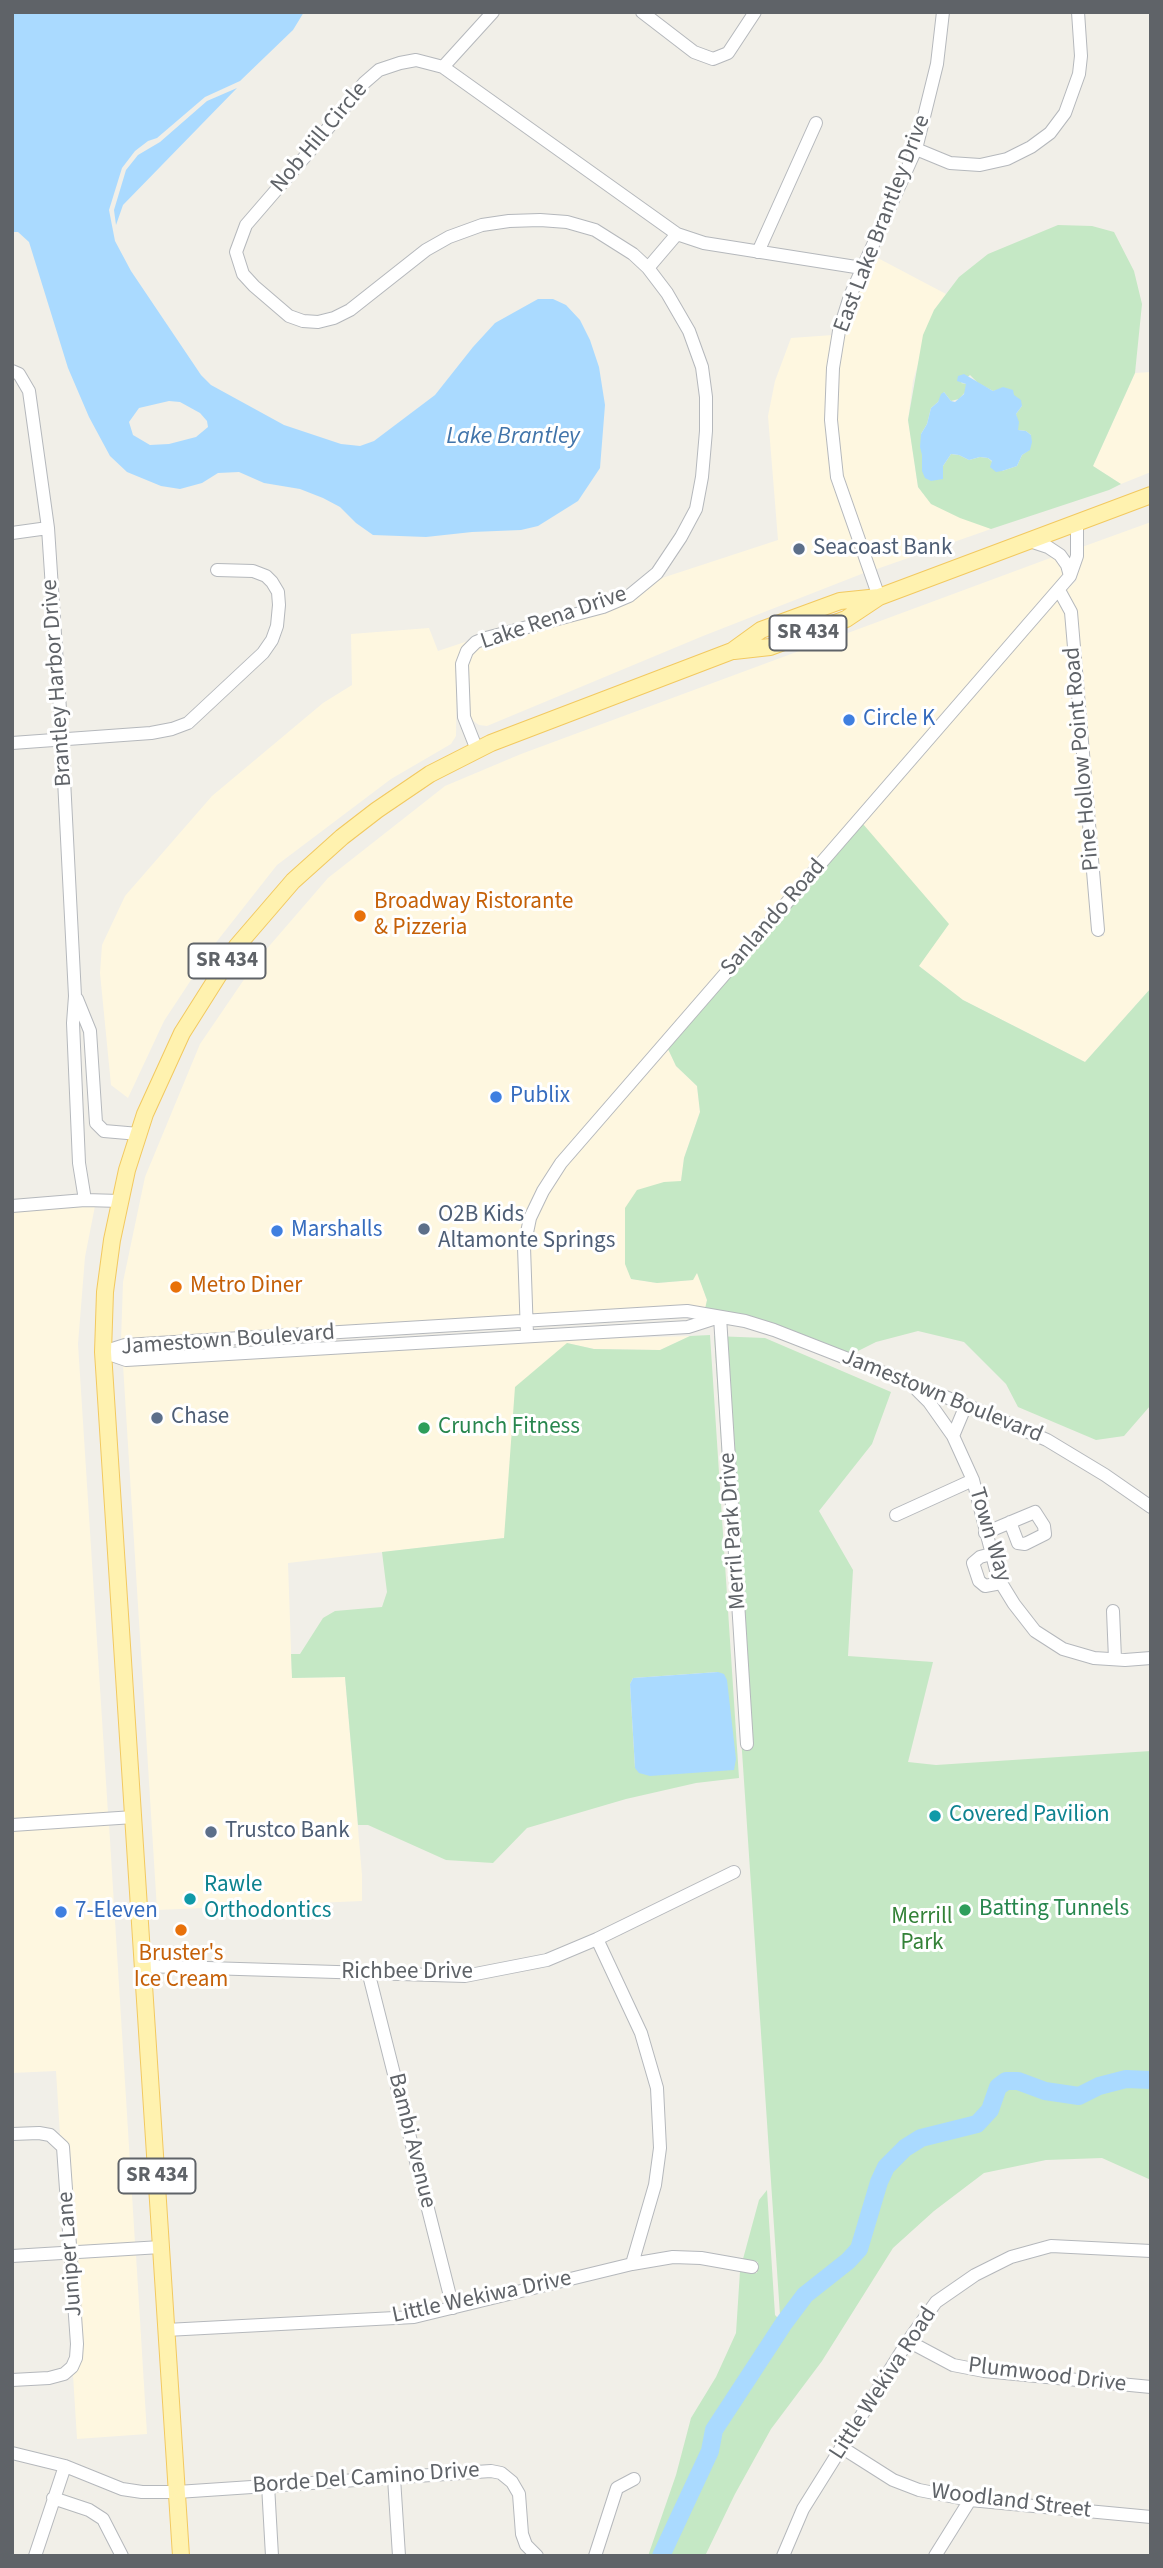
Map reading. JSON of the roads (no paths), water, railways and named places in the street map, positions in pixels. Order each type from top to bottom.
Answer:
[{"type":"main road","name":"SR 434","points":[[181,2556],[103,1352],[105,1292],[120,1202],[139,1134],[169,1059],[197,1007],[237,946],[279,896],[332,845],[430,774],[527,728],[732,651],[770,648],[846,619],[878,597],[1151,495]]},
{"type":"street","points":[[443,67],[494,12]]},
{"type":"street","points":[[642,12],[694,52],[713,59],[728,53],[755,12]]},
{"type":"street","name":"East Lake Brantley Drive","points":[[878,597],[837,477],[831,420],[832,377],[839,331],[862,268],[898,194],[916,149],[937,64],[943,12]]},
{"type":"street","points":[[916,149],[950,163],[980,165],[1007,159],[1031,147],[1050,132],[1065,113],[1079,74],[1081,56],[1078,12]]},
{"type":"street","name":"Nob Hill Circle","points":[[648,268],[614,240],[595,230],[567,222],[509,221],[482,225],[449,237],[426,250],[349,310],[334,318],[310,321],[289,316],[254,286],[243,274],[236,256],[242,233],[364,83],[379,70],[400,62],[416,60],[443,67],[677,234],[704,243],[862,268]]},
{"type":"street","points":[[758,252],[816,123]]},
{"type":"street","points":[[648,268],[677,234]]},
{"type":"street","name":"Lake Rena Drive","points":[[477,750],[464,718],[462,671],[467,651],[476,642],[486,638],[603,607],[629,597],[657,573],[696,509],[706,431],[706,397],[702,367],[689,331],[667,293],[648,268]]},
{"type":"street","name":"Brantley Harbor Drive","points":[[16,373],[29,391],[48,528],[75,996],[73,1023],[79,1164],[85,1200]]},
{"type":"street","name":"Sanlando Road","points":[[527,1335],[524,1247],[530,1218],[542,1191],[561,1163],[1059,590],[1070,576],[1077,556],[1077,523]]},
{"type":"street","points":[[12,533],[48,528]]},
{"type":"street","points":[[1030,541],[1048,547],[1060,555],[1070,576]]},
{"type":"street","points":[[12,743],[151,733],[188,723],[262,653],[272,640],[277,626],[278,592],[266,576],[253,572],[217,570]]},
{"type":"street","name":"Pine Hollow Point Road","points":[[1059,590],[1071,612],[1098,930]]},
{"type":"street","name":"Brantley Harbor Drive","points":[[75,996],[90,1031],[96,1124],[104,1131],[139,1134]]},
{"type":"street","points":[[12,1206],[85,1200],[120,1202]]},
{"type":"street","name":"Jamestown Boulevard","points":[[103,1352],[125,1345],[687,1311],[745,1321],[808,1342],[966,1405],[1047,1440],[1151,1507]]},
{"type":"street","name":"Jamestown Boulevard","points":[[103,1352],[126,1360],[688,1327],[720,1317]]},
{"type":"street","name":"Merril Park Drive","points":[[720,1317],[747,1744]]},
{"type":"street","name":"Town Way","points":[[911,1384],[929,1402],[953,1436],[973,1480],[985,1533],[1001,1583],[1035,1631],[1063,1649],[1094,1658],[1151,1658]]},
{"type":"street","points":[[953,1436],[966,1405]]},
{"type":"street","points":[[896,1515],[973,1480]]},
{"type":"street","points":[[985,1533],[1010,1522],[1035,1512],[1044,1526],[1045,1534],[1025,1544],[1016,1541],[1010,1522]]},
{"type":"street","points":[[991,1554],[975,1560],[973,1563],[976,1572],[982,1585],[1001,1583]]},
{"type":"street","points":[[1113,1612],[1115,1659]]},
{"type":"street","points":[[12,1825],[134,1817]]},
{"type":"street","name":"Richbee Drive","points":[[143,1966],[464,1976],[547,1960],[597,1940],[734,1872]]},
{"type":"street","points":[[597,1940],[641,2033],[657,2088],[660,2148],[655,2185],[632,2264]]},
{"type":"street","name":"Bambi Avenue","points":[[369,1975],[453,2308]]},
{"type":"street","name":"Juniper Lane","points":[[12,2134],[50,2135],[63,2147],[77,2344],[76,2358],[72,2367],[64,2374],[48,2378],[12,2380]]},
{"type":"street","name":"Little Wekiva Road","points":[[783,2556],[803,2509],[908,2341],[936,2302],[975,2275],[1011,2257],[1051,2246],[1151,2251]]},
{"type":"street","points":[[12,2256],[161,2247]]},
{"type":"street","name":"Little Wekiwa Drive","points":[[166,2330],[414,2317],[632,2264],[673,2257],[701,2258],[752,2267]]},
{"type":"street","name":"Plumwood Drive","points":[[908,2341],[953,2365],[984,2371],[1151,2387]]},
{"type":"street","name":"Woodland Street","points":[[841,2447],[893,2480],[919,2490],[970,2500],[1151,2518]]},
{"type":"street","name":"Borde Del Camino Drive","points":[[12,2453],[65,2466],[121,2489],[177,2492],[491,2471],[501,2473],[512,2482],[519,2494],[522,2533],[526,2545],[537,2556]]},
{"type":"street","points":[[35,2556],[65,2466]]},
{"type":"street","points":[[394,2478],[398,2556]]},
{"type":"street","points":[[595,2556],[617,2488],[634,2479]]},
{"type":"street","points":[[268,2486],[272,2556]]},
{"type":"street","points":[[53,2498],[89,2510],[103,2519],[122,2556]]},
{"type":"street","points":[[935,2556],[970,2500]]},
{"type":"water","name":"Lake Brantley","points":[[12,12],[304,12],[293,30],[240,81],[205,97],[157,138],[135,151],[122,168],[109,210],[115,241],[131,271],[201,375],[211,385],[284,425],[341,444],[360,446],[374,441],[435,395],[495,323],[538,299],[553,299],[566,305],[580,320],[599,367],[605,405],[600,468],[578,501],[538,526],[521,530],[426,537],[373,535],[340,507],[323,498],[300,489],[264,483],[239,472],[218,473],[202,483],[180,489],[161,486],[127,472],[110,456],[89,417],[68,368],[29,242],[18,232],[12,232]],"holes":[[[169,401],[180,402],[200,413],[207,421],[208,427],[196,437],[169,444],[150,445],[133,435],[129,422],[139,408]]]},
{"type":"water","points":[[237,88],[123,205],[116,225],[114,210],[126,170],[138,155],[160,142],[207,101]]},
{"type":"water","points":[[964,374],[993,391],[1003,387],[1013,390],[1022,406],[1016,414],[1018,430],[1031,435],[1030,450],[1022,455],[1017,466],[996,472],[990,467],[992,461],[988,458],[969,460],[951,454],[943,466],[943,479],[931,481],[925,478],[922,471],[921,434],[931,408],[938,402],[941,394],[944,392],[955,402],[964,394],[966,384],[957,381],[958,376]]},
{"type":"water","points":[[718,1672],[724,1674],[727,1680],[736,1759],[734,1770],[650,1776],[639,1773],[635,1768],[630,1684],[633,1678]]},
{"type":"waterway","points":[[661,2556],[710,2451],[714,2430],[805,2295],[859,2249],[879,2182],[886,2167],[905,2148],[921,2138],[977,2124],[990,2110],[998,2087],[1006,2081],[1018,2081],[1045,2091],[1079,2096],[1099,2086],[1126,2079],[1151,2080]]},
{"type":"place","name":"Seacoast Bank","points":[[799,549]]},
{"type":"place","name":"Circle K","points":[[849,720]]},
{"type":"place","name":"Broadway Ristorante & Pizzeria","points":[[360,916]]},
{"type":"place","name":"Publix","points":[[496,1097]]},
{"type":"place","name":"O2B Kids Altamonte Springs","points":[[424,1229]]},
{"type":"place","name":"Marshalls","points":[[277,1231]]},
{"type":"place","name":"Metro Diner","points":[[176,1287]]},
{"type":"place","name":"Chase","points":[[157,1418]]},
{"type":"place","name":"Crunch Fitness","points":[[424,1428]]},
{"type":"place","name":"Covered Pavilion","points":[[935,1816]]},
{"type":"place","name":"Trustco Bank","points":[[211,1832]]},
{"type":"place","name":"Rawle Orthodontics","points":[[190,1899]]},
{"type":"place","name":"Batting Tunnels","points":[[965,1910]]},
{"type":"place","name":"7-Eleven","points":[[61,1912]]},
{"type":"place","name":"Bruster's Ice Cream","points":[[181,1930]]},
{"type":"park label","name":"Merrill Park","points":[[922,1931]]}]
